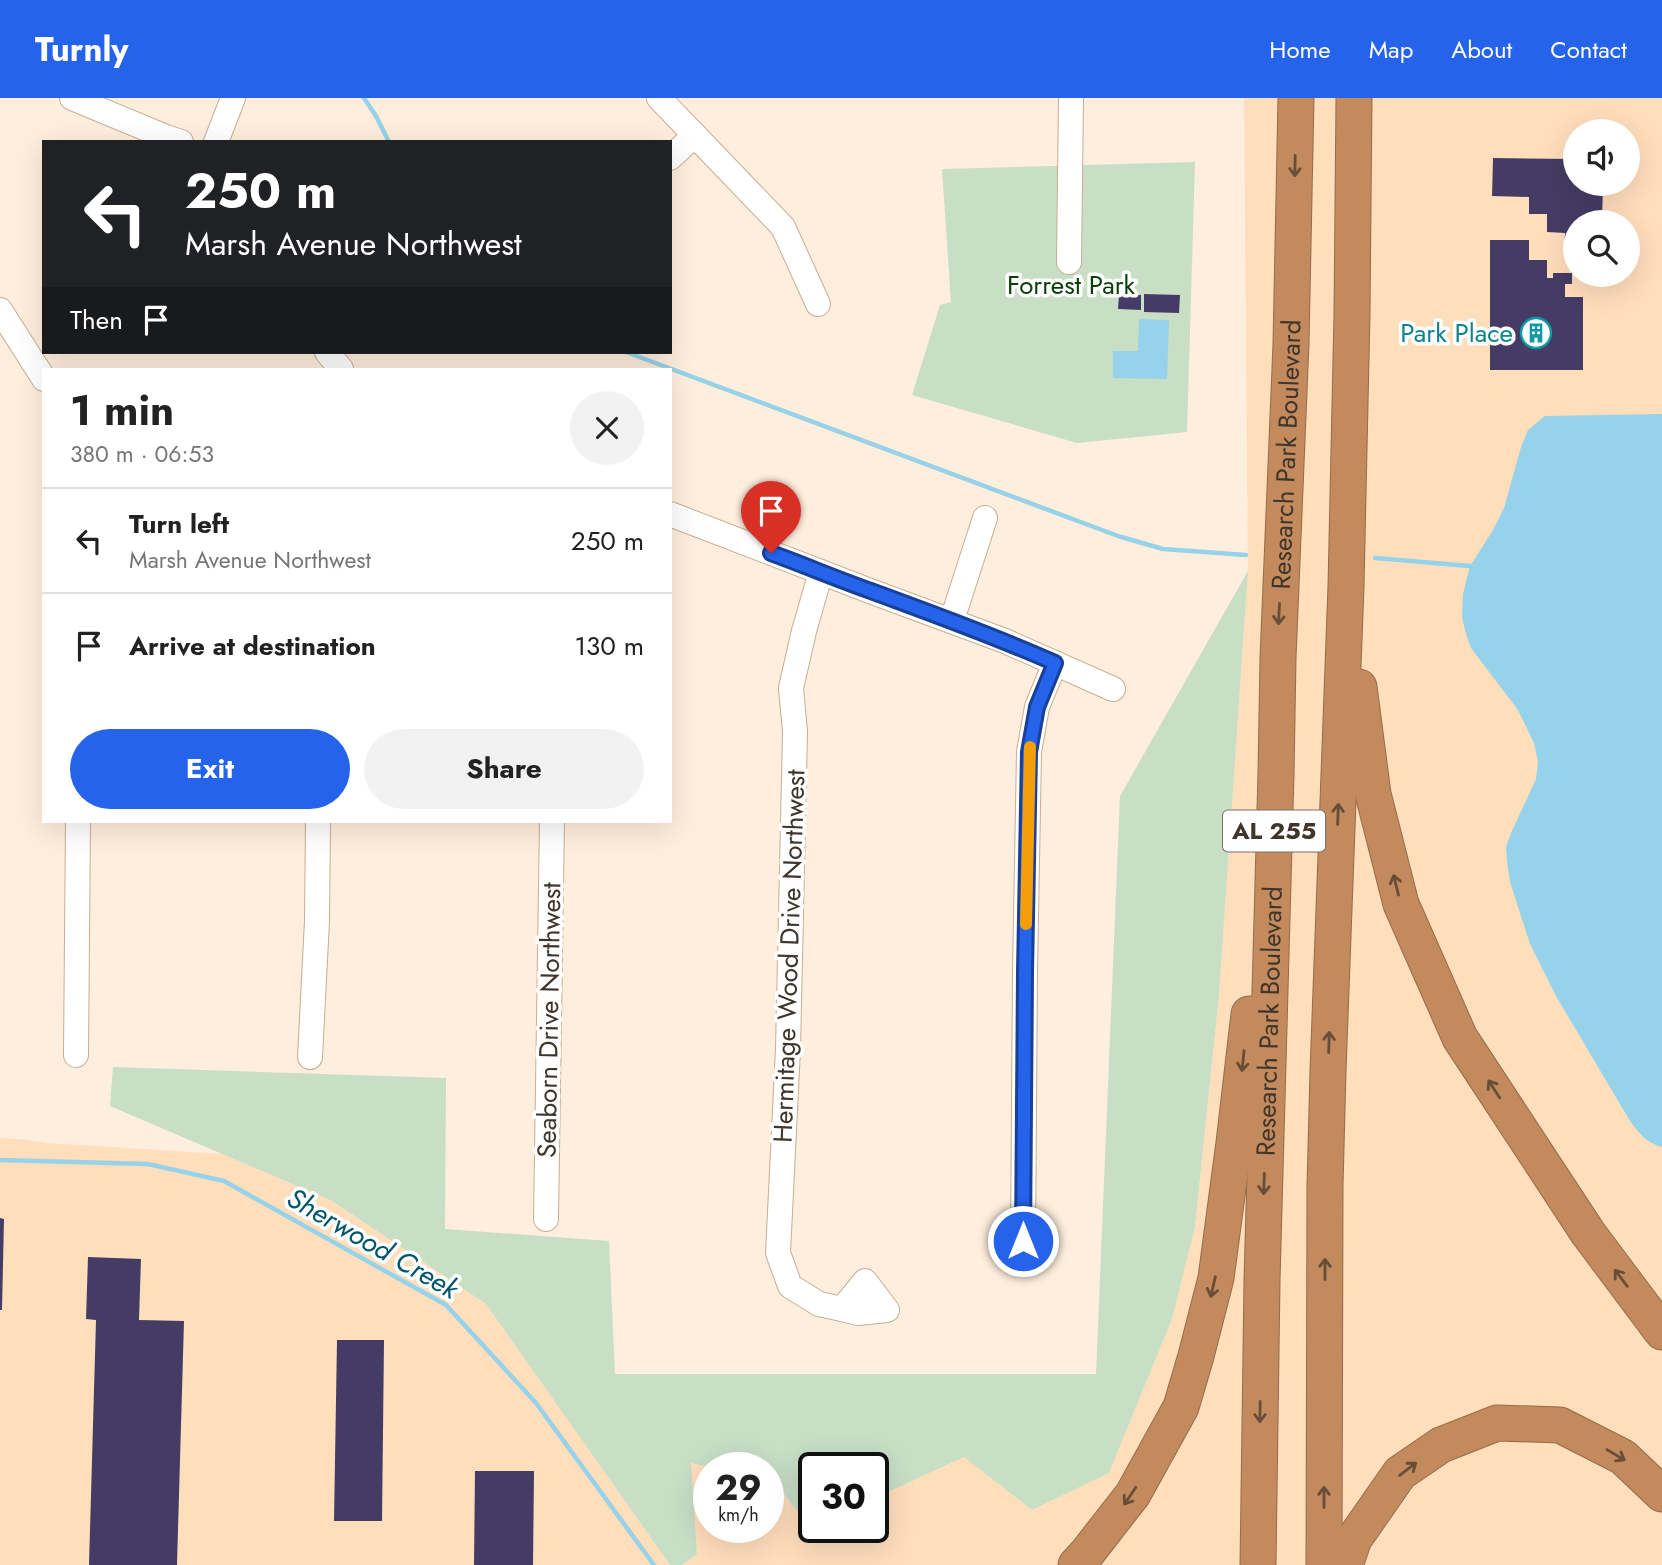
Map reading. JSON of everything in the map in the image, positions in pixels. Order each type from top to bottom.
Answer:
[{"type":"highway","name":"Research Park Boulevard","points":[[1258,1565],[1262,1281],[1278,658],[1291,344],[1296,98]]},
{"type":"highway","name":"AL 255","points":[[1324,1565],[1325,1186],[1346,586],[1354,98]]},
{"type":"highway","points":[[1346,586],[1373,794],[1401,904],[1460,1038],[1588,1233],[1662,1332]]},
{"type":"highway","points":[[1076,1565],[1133,1494],[1181,1407],[1216,1278],[1276,774]]},
{"type":"highway","points":[[1345,1565],[1354,1539],[1400,1473],[1441,1445],[1497,1423],[1560,1425],[1623,1457],[1662,1494]]},
{"type":"street","points":[[72,98],[175,140]]},
{"type":"street","points":[[217,140],[233,98]]},
{"type":"street","points":[[659,98],[783,227],[818,304]]},
{"type":"street","points":[[1069,262],[1071,98]]},
{"type":"street","points":[[672,156],[695,135]]},
{"type":"street","points":[[0,310],[42,376]]},
{"type":"street","points":[[329,354],[340,368]]},
{"type":"street","points":[[672,515],[1006,641],[1113,689]]},
{"type":"street","points":[[951,620],[985,518]]},
{"type":"street","name":"Hermitage Wood Drive Northwest","points":[[821,572],[790,688],[795,732],[794,801],[788,1049],[778,1253],[790,1286],[819,1304],[842,1309]]},
{"type":"street","points":[[1023,1241],[1029,752],[1037,707],[1055,663]]},
{"type":"street","points":[[76,1055],[78,823]]},
{"type":"street","points":[[310,1057],[317,921],[318,823]]},
{"type":"street","name":"Seaborn Drive Northwest","points":[[546,1219],[552,823]]},
{"type":"shaded area","points":[[1244,98],[1662,98],[1662,1565],[682,1565],[697,1554],[696,1543],[784,1543],[784,1494],[798,1512],[798,1543],[889,1543],[889,1492],[964,1457],[1032,1510],[1109,1473],[1172,1319],[1195,1227],[1219,995],[1248,571]]},
{"type":"shaded area","points":[[0,1138],[222,1154],[332,1201],[486,1304],[670,1565],[0,1565]]},
{"type":"shaded area","points":[[690,1463],[693,1464],[693,1502]]},
{"type":"green space","name":"Forrest Park","points":[[1195,162],[1187,432],[1077,443],[912,395],[940,305],[951,302],[942,169]]},
{"type":"green space","points":[[1248,571],[1219,995],[1195,1227],[1172,1319],[1109,1473],[1032,1510],[964,1457],[889,1492],[889,1452],[798,1452],[798,1512],[784,1494],[784,1452],[693,1452],[693,1543],[696,1543],[697,1554],[682,1565],[670,1565],[486,1304],[332,1201],[110,1106],[113,1067],[446,1078],[445,1229],[609,1241],[615,1374],[1096,1374],[1120,796]]},
{"type":"water","points":[[1139,319],[1169,320],[1167,379],[1113,378],[1113,351],[1138,351]]},
{"type":"water","points":[[1662,414],[1662,1147],[1647,1140],[1630,1121],[1556,996],[1530,944],[1510,882],[1506,847],[1536,779],[1538,762],[1534,743],[1518,710],[1471,648],[1462,617],[1463,594],[1470,566],[1504,508],[1528,430],[1545,416]]},
{"type":"building","points":[[1493,158],[1563,159],[1563,196],[1603,196],[1602,210],[1563,210],[1563,233],[1547,232],[1547,214],[1529,214],[1529,197],[1492,196]]},
{"type":"building","name":"Park Place","points":[[1490,240],[1529,240],[1529,260],[1547,260],[1547,278],[1553,278],[1553,273],[1563,273],[1565,297],[1583,297],[1583,370],[1490,370]]},
{"type":"building","points":[[1119,294],[1141,295],[1141,310],[1118,309]]},
{"type":"building","points":[[1144,294],[1180,295],[1179,313],[1144,312]]},
{"type":"building","points":[[0,1218],[4,1219],[2,1310],[0,1310]]},
{"type":"building","points":[[88,1257],[141,1259],[139,1320],[184,1321],[177,1565],[89,1565],[96,1320],[86,1319]]},
{"type":"building","points":[[337,1340],[384,1340],[382,1521],[334,1521]]},
{"type":"building","points":[[475,1471],[534,1471],[533,1565],[474,1565]]},
{"type":"waterway","points":[[364,98],[388,140]]},
{"type":"waterway","points":[[631,354],[669,368]]},
{"type":"waterway","points":[[672,369],[1118,536],[1163,549],[1246,555]]},
{"type":"waterway","points":[[1375,558],[1470,566]]},
{"type":"waterway","name":"Sherwood Creek","points":[[0,1160],[148,1164],[224,1181],[446,1305],[536,1403],[654,1565]]},
{"type":"slow traffic","points":[[1026,924],[1030,747]]},
{"type":"place","name":"Park Place","points":[[1536,333]]},
{"type":"route","points":[[771,553],[1006,641],[1055,663],[1037,707],[1029,752],[1023,1241]]}]
